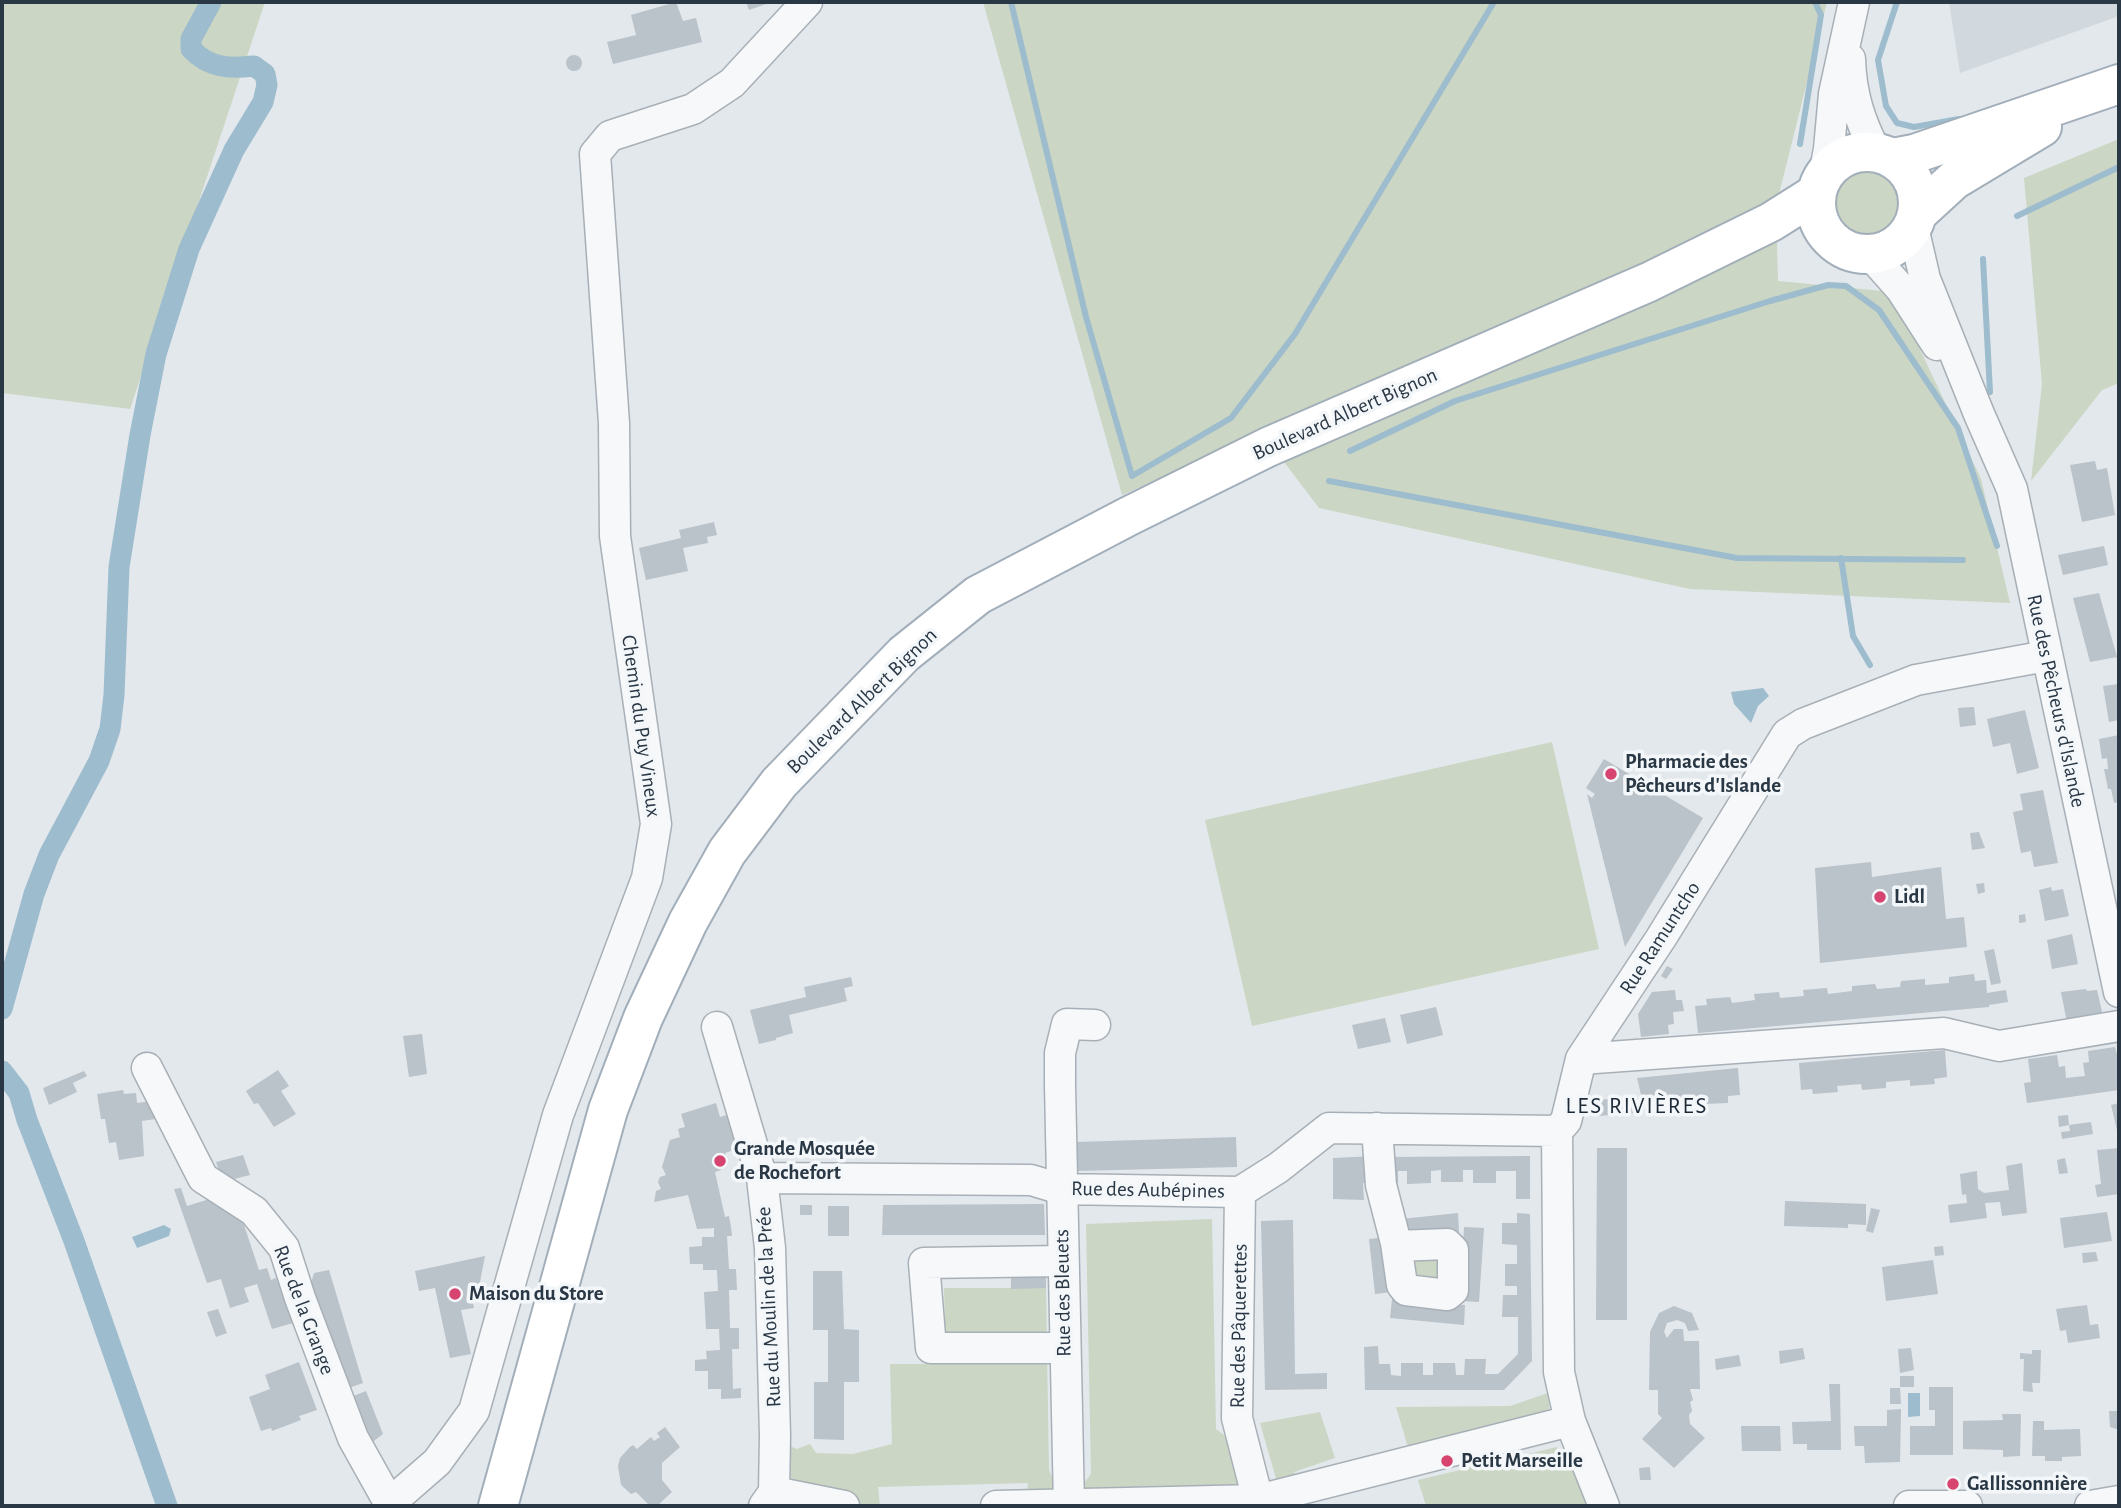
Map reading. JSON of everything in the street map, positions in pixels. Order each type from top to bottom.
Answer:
[{"type":"main road","points":[[2119,86],[2034,131],[1954,180],[1915,220],[1902,241],[1887,250],[1870,254],[1844,248],[1827,235],[1818,218],[1821,184],[1834,164],[1847,156],[1861,152],[1884,155],[1914,154],[2119,86]]},
{"type":"main road","points":[[1884,155],[1905,168],[1914,182],[1918,197],[1915,220]]},
{"type":"main road","name":"Boulevard Albert Bignon","points":[[498,1506],[608,1110],[643,1018],[688,922],[727,852],[788,773],[904,654],[978,595],[1129,516],[1268,447],[1649,282],[1771,222],[1821,184]]},
{"type":"main road","name":"Boulevard Albert Bignon","points":[[1649,282],[1776,241],[1827,235]]},
{"type":"street","name":"Chemin du Puy Vineux","points":[[391,1505],[437,1462],[474,1412],[558,1115],[647,878],[656,824],[615,536],[614,423],[595,154],[610,136],[693,109],[732,83],[807,2]]},
{"type":"street","points":[[1852,11],[1851,87],[1865,132],[1884,155]]},
{"type":"street","points":[[1821,184],[1829,149],[1834,94],[1852,11]]},
{"type":"street","name":"Rue des Pêcheurs d'Islande","points":[[1915,220],[1925,279],[2012,489],[2119,992]]},
{"type":"street","name":"Rue des Pêcheurs d'Islande","points":[[1870,254],[1901,289],[1979,414]]},
{"type":"street","name":"Rue Ramuntcho","points":[[1604,1506],[1570,1421],[1559,1372],[1557,1131],[1566,1121],[1581,1059],[1661,938],[1787,734],[1802,724],[1916,680],[2046,656]]},
{"type":"street","name":"Rue des Bleuets","points":[[1069,1506],[1060,1053],[1067,1024],[1095,1025]]},
{"type":"street","points":[[1581,1059],[1944,1032],[1999,1046],[2119,1026]]},
{"type":"street","name":"Rue du Moulin de la Prée","points":[[717,1027],[762,1178],[770,1248],[775,1436],[769,1499]]},
{"type":"street","name":"Rue de la Grange","points":[[147,1068],[202,1178],[254,1211],[284,1248],[300,1298],[353,1437],[391,1505]]},
{"type":"street","name":"Rue des Aubépines","points":[[762,1178],[1031,1180],[1061,1189],[1241,1192],[1278,1168],[1329,1128],[1557,1131]]},
{"type":"street","points":[[1377,1128],[1381,1185],[1397,1246]]},
{"type":"street","name":"Rue des Pâquerettes","points":[[1241,1192],[1237,1418],[1258,1500]]},
{"type":"street","points":[[1063,1261],[924,1264],[931,1348],[1065,1348]]},
{"type":"street","points":[[996,1506],[1258,1500],[1570,1421]]},
{"type":"street","points":[[769,1499],[844,1506]]},
{"type":"street","points":[[2090,1506],[2119,1501]]},
{"type":"street","points":[[1909,1506],[1967,1506]]},
{"type":"shaded area","points":[[1949,2],[2119,2],[2119,16],[1960,73]]},
{"type":"green space","points":[[2,2],[265,2],[130,409],[2,393]]},
{"type":"green space","points":[[983,2],[1827,2],[1776,206],[1778,281],[1893,292],[1981,479],[2010,603],[1690,589],[1319,508],[1262,433],[1122,495]]},
{"type":"green space","points":[[2119,139],[2119,383],[2102,390],[2031,481],[2042,384],[2024,178]]},
{"type":"green space","points":[[1871,168],[1885,171],[1897,178],[1904,190],[1907,204],[1904,218],[1897,230],[1885,237],[1871,240],[1857,237],[1845,230],[1838,218],[1835,204],[1838,190],[1845,178],[1857,171]]},
{"type":"green space","points":[[1552,742],[1599,949],[1252,1026],[1205,820]]},
{"type":"green space","points":[[1212,1219],[1216,1429],[1224,1435],[1244,1487],[1085,1504],[1084,1483],[1091,1474],[1086,1224]]},
{"type":"green space","points":[[1441,1253],[1442,1281],[1414,1282],[1411,1258]]},
{"type":"green space","points":[[944,1288],[1046,1288],[1049,1470],[1059,1505],[1026,1506],[1028,1483],[878,1487],[880,1506],[844,1506],[796,1496],[796,1480],[786,1477],[784,1444],[797,1449],[810,1444],[816,1453],[853,1454],[892,1444],[890,1364],[946,1364]]},
{"type":"green space","points":[[1548,1393],[1550,1414],[1408,1447],[1396,1407],[1510,1406]]},
{"type":"green space","points":[[1320,1412],[1335,1458],[1294,1472],[1297,1479],[1277,1482],[1260,1423]]},
{"type":"green space","points":[[1557,1447],[1560,1456],[1572,1455],[1591,1506],[1426,1506],[1418,1480]]},
{"type":"water","points":[[1763,688],[1769,696],[1758,706],[1751,723],[1734,704],[1731,692]]},
{"type":"water","points":[[164,1225],[171,1229],[169,1236],[137,1248],[132,1237]]},
{"type":"water","points":[[1908,1393],[1920,1393],[1920,1416],[1908,1417]]},
{"type":"building","points":[[676,2],[683,21],[696,18],[702,42],[613,64],[607,42],[636,35],[631,15]]},
{"type":"building","points":[[746,2],[772,2],[749,10]]},
{"type":"building","points":[[571,55],[577,55],[582,63],[580,69],[571,71],[566,66],[566,60]]},
{"type":"building","points":[[2095,461],[2097,470],[2107,468],[2115,515],[2082,522],[2070,465]]},
{"type":"building","points":[[714,522],[717,535],[707,537],[708,543],[683,548],[688,571],[646,580],[639,548],[681,538],[679,530]]},
{"type":"building","points":[[2104,546],[2108,565],[2063,575],[2058,555]]},
{"type":"building","points":[[2099,593],[2117,657],[2090,662],[2073,598]]},
{"type":"building","points":[[2119,684],[2119,720],[2109,722],[2103,686]]},
{"type":"building","points":[[1974,707],[1976,725],[1960,727],[1958,708]]},
{"type":"building","points":[[2025,710],[2039,768],[2017,774],[2010,743],[1993,747],[1987,719]]},
{"type":"building","points":[[2119,735],[2119,802],[2114,803],[2104,769],[2108,769],[2107,758],[2102,759],[2099,739]]},
{"type":"building","points":[[1604,759],[1703,818],[1625,947],[1587,794],[1592,798],[1595,794],[1586,788]]},
{"type":"building","points":[[2043,790],[2058,863],[2034,867],[2031,851],[2021,853],[2013,812],[2023,810],[2020,794]]},
{"type":"building","points":[[1979,832],[1985,848],[1972,850],[1970,833]]},
{"type":"building","name":"Lidl","points":[[1871,862],[1872,877],[1941,867],[1946,919],[1964,917],[1967,947],[1820,963],[1815,868]]},
{"type":"building","points":[[1984,883],[1985,892],[1978,894],[1976,884]]},
{"type":"building","points":[[2051,887],[2052,891],[2063,889],[2069,916],[2045,921],[2039,890]]},
{"type":"building","points":[[2025,914],[2026,922],[2019,923],[2019,915]]},
{"type":"building","points":[[2072,934],[2078,964],[2052,969],[2047,940]]},
{"type":"building","points":[[1994,949],[2001,983],[1991,985],[1984,951]]},
{"type":"building","points":[[1667,966],[1673,969],[1666,979],[1661,976]]},
{"type":"building","points":[[1974,974],[1975,981],[1986,980],[1987,993],[2006,990],[2008,1002],[1989,1007],[1698,1033],[1695,1006],[1707,1005],[1706,999],[1730,997],[1732,1003],[1755,1000],[1754,994],[1779,992],[1780,998],[1804,996],[1803,990],[1827,988],[1828,994],[1852,991],[1852,986],[1875,984],[1877,989],[1900,987],[1901,981],[1925,979],[1925,985],[1949,983],[1949,977]]},
{"type":"building","points":[[851,977],[853,986],[844,988],[847,1001],[789,1015],[793,1033],[759,1044],[750,1010],[806,997],[804,987]]},
{"type":"building","points":[[1675,990],[1676,1000],[1682,1000],[1684,1011],[1673,1012],[1674,1024],[1668,1025],[1669,1034],[1641,1037],[1638,1014],[1652,992]]},
{"type":"building","points":[[2097,990],[2103,1016],[2067,1023],[2061,992]]},
{"type":"building","points":[[1436,1007],[1443,1035],[1407,1044],[1400,1015]]},
{"type":"building","points":[[1385,1018],[1391,1042],[1358,1049],[1352,1025]]},
{"type":"building","points":[[422,1034],[427,1074],[409,1077],[403,1036]]},
{"type":"building","points":[[2115,1047],[2119,1061],[2119,1090],[2027,1103],[2024,1083],[2031,1082],[2028,1059],[2057,1055],[2059,1067],[2065,1066],[2066,1078],[2085,1076],[2083,1063],[2089,1062],[2088,1051]]},
{"type":"building","points":[[1945,1050],[1947,1077],[1934,1079],[1935,1084],[1910,1086],[1910,1080],[1886,1082],[1886,1088],[1862,1090],[1861,1084],[1837,1086],[1838,1092],[1813,1094],[1812,1089],[1801,1090],[1799,1063]]},
{"type":"building","points":[[1738,1068],[1740,1095],[1728,1096],[1728,1103],[1703,1104],[1702,1098],[1679,1101],[1679,1106],[1655,1108],[1655,1102],[1643,1103],[1637,1078]]},
{"type":"building","points":[[278,1070],[289,1086],[281,1091],[296,1114],[274,1127],[258,1103],[254,1104],[246,1091]]},
{"type":"building","points":[[84,1071],[87,1076],[73,1083],[77,1092],[49,1105],[43,1088]]},
{"type":"building","points":[[123,1090],[124,1094],[136,1093],[137,1103],[152,1101],[155,1119],[142,1121],[144,1156],[119,1160],[116,1142],[109,1143],[105,1119],[101,1119],[97,1094]]},
{"type":"building","points":[[1635,1097],[1637,1113],[1597,1116],[1596,1100]]},
{"type":"building","points":[[716,1103],[720,1117],[727,1115],[737,1149],[725,1153],[728,1162],[720,1165],[721,1170],[715,1172],[725,1217],[729,1216],[731,1227],[732,1236],[727,1236],[729,1269],[736,1269],[737,1290],[729,1290],[730,1328],[739,1328],[739,1349],[732,1349],[733,1389],[741,1388],[741,1398],[721,1399],[721,1389],[708,1389],[708,1371],[695,1371],[695,1360],[707,1359],[706,1351],[720,1350],[719,1329],[706,1329],[704,1292],[718,1291],[717,1270],[703,1270],[703,1264],[690,1264],[689,1247],[702,1246],[702,1237],[714,1237],[714,1228],[697,1229],[688,1195],[654,1202],[656,1191],[661,1189],[658,1182],[660,1177],[666,1175],[662,1167],[670,1140],[680,1137],[678,1129],[685,1127],[681,1114]]},
{"type":"building","points":[[2119,1103],[2119,1129],[2117,1130],[2111,1105]]},
{"type":"building","points":[[2068,1115],[2069,1125],[2059,1127],[2058,1116]]},
{"type":"building","points":[[2091,1122],[2093,1134],[2062,1139],[2061,1132],[2070,1131],[2069,1125]]},
{"type":"building","points":[[1236,1137],[1237,1167],[1076,1171],[1075,1142]]},
{"type":"building","points":[[1597,1148],[1627,1148],[1627,1320],[1596,1320]]},
{"type":"building","points":[[2119,1148],[2119,1194],[2097,1197],[2095,1185],[2101,1184],[2097,1150]]},
{"type":"building","points":[[243,1155],[250,1175],[222,1182],[216,1162]]},
{"type":"building","points":[[1374,1156],[1375,1183],[1363,1183],[1364,1200],[1333,1199],[1333,1158]]},
{"type":"building","points":[[1530,1156],[1530,1199],[1516,1199],[1516,1171],[1496,1171],[1496,1183],[1473,1183],[1473,1170],[1463,1170],[1463,1182],[1441,1182],[1441,1170],[1431,1171],[1431,1183],[1407,1184],[1407,1171],[1398,1171],[1398,1183],[1389,1183],[1389,1157]]},
{"type":"building","points":[[2065,1158],[2068,1173],[2059,1174],[2057,1160]]},
{"type":"building","points":[[2022,1163],[2027,1213],[2002,1216],[2000,1202],[1985,1203],[1987,1218],[1950,1223],[1948,1205],[1967,1203],[1966,1194],[1962,1195],[1960,1174],[1977,1171],[1978,1189],[1984,1193],[2009,1190],[2006,1166]]},
{"type":"building","points":[[181,1188],[187,1206],[216,1197],[237,1204],[259,1270],[267,1268],[271,1280],[276,1278],[282,1294],[291,1291],[300,1321],[272,1329],[257,1284],[244,1288],[249,1302],[230,1308],[221,1279],[207,1283],[174,1189]]},
{"type":"building","points":[[1785,1201],[1866,1204],[1866,1225],[1848,1224],[1848,1228],[1784,1226]]},
{"type":"building","points":[[1044,1204],[1045,1235],[882,1235],[883,1205]]},
{"type":"building","points":[[800,1205],[812,1205],[812,1215],[800,1215]]},
{"type":"building","points":[[828,1206],[849,1206],[849,1236],[828,1236]]},
{"type":"building","points":[[1871,1208],[1880,1210],[1873,1233],[1866,1231]]},
{"type":"building","points":[[2107,1212],[2112,1241],[2064,1248],[2060,1218]]},
{"type":"building","points":[[1458,1213],[1459,1232],[1402,1237],[1401,1219]]},
{"type":"building","points":[[1517,1213],[1530,1214],[1532,1361],[1504,1390],[1365,1390],[1364,1347],[1378,1346],[1379,1364],[1390,1364],[1391,1375],[1401,1376],[1401,1363],[1423,1363],[1423,1375],[1433,1375],[1433,1363],[1455,1363],[1456,1375],[1464,1375],[1465,1359],[1486,1359],[1485,1374],[1498,1374],[1518,1354],[1518,1317],[1502,1317],[1503,1295],[1517,1295],[1517,1286],[1505,1286],[1505,1264],[1517,1264],[1517,1245],[1502,1244],[1502,1223],[1517,1223]]},
{"type":"building","points":[[1293,1220],[1295,1374],[1327,1373],[1327,1389],[1265,1390],[1261,1221]]},
{"type":"building","points":[[1464,1227],[1484,1228],[1479,1302],[1460,1301]]},
{"type":"building","points":[[1386,1237],[1392,1292],[1375,1294],[1369,1239]]},
{"type":"building","points":[[1943,1246],[1944,1255],[1935,1256],[1934,1247]]},
{"type":"building","points":[[2096,1252],[2098,1261],[2083,1263],[2082,1253]]},
{"type":"building","points":[[485,1256],[479,1287],[470,1289],[474,1308],[461,1310],[471,1354],[450,1358],[435,1288],[419,1291],[415,1271]]},
{"type":"building","points":[[1933,1260],[1938,1294],[1886,1301],[1882,1267]]},
{"type":"building","points":[[1046,1269],[1046,1288],[1011,1289],[1011,1270]]},
{"type":"building","points":[[329,1270],[363,1383],[343,1390],[307,1296],[314,1273]]},
{"type":"building","points":[[813,1271],[842,1271],[844,1329],[859,1330],[859,1382],[844,1382],[844,1440],[814,1439],[814,1382],[828,1382],[828,1330],[813,1330]]},
{"type":"building","points":[[1392,1299],[1465,1305],[1464,1325],[1390,1318]]},
{"type":"building","points":[[2087,1305],[2090,1325],[2098,1324],[2100,1338],[2068,1343],[2066,1330],[2060,1331],[2056,1309]]},
{"type":"building","points":[[1674,1306],[1692,1313],[1699,1330],[1688,1331],[1685,1323],[1677,1320],[1667,1323],[1664,1332],[1667,1338],[1674,1329],[1683,1329],[1684,1341],[1699,1341],[1700,1389],[1690,1389],[1693,1400],[1690,1402],[1692,1411],[1689,1415],[1690,1424],[1705,1438],[1674,1468],[1642,1439],[1662,1418],[1658,1414],[1658,1390],[1649,1390],[1650,1332],[1659,1313]]},
{"type":"building","points":[[218,1309],[227,1333],[216,1337],[207,1312]]},
{"type":"building","points":[[1803,1348],[1805,1359],[1780,1364],[1779,1351]]},
{"type":"building","points":[[1911,1348],[1914,1370],[1900,1373],[1898,1349]]},
{"type":"building","points":[[2032,1350],[2041,1350],[2040,1383],[2032,1383],[2033,1392],[2023,1391],[2024,1359],[2020,1359],[2020,1353],[2032,1354]]},
{"type":"building","points":[[1739,1355],[1741,1366],[1716,1370],[1715,1359]]},
{"type":"building","points":[[299,1362],[317,1410],[299,1416],[301,1420],[272,1431],[271,1428],[261,1431],[249,1397],[270,1389],[265,1375]]},
{"type":"building","points":[[1900,1376],[1914,1376],[1914,1387],[1900,1387]]},
{"type":"building","points":[[1829,1384],[1840,1384],[1841,1450],[1807,1450],[1807,1444],[1793,1444],[1792,1422],[1831,1421]]},
{"type":"building","points":[[1929,1387],[1953,1387],[1953,1455],[1910,1455],[1910,1426],[1935,1426],[1935,1410],[1929,1410]]},
{"type":"building","points":[[1890,1388],[1900,1388],[1901,1404],[1890,1404]]},
{"type":"building","points":[[366,1391],[383,1434],[370,1444],[346,1399]]},
{"type":"building","points":[[1901,1409],[1900,1462],[1865,1463],[1864,1446],[1855,1446],[1854,1426],[1887,1426],[1887,1410]]},
{"type":"building","points":[[2109,1411],[2119,1411],[2119,1430],[2110,1427]]},
{"type":"building","points":[[2002,1414],[2021,1414],[2020,1456],[2003,1457],[2003,1450],[1963,1449],[1963,1421],[2003,1420]]},
{"type":"building","points":[[2033,1421],[2044,1421],[2044,1430],[2080,1429],[2081,1456],[2062,1457],[2062,1461],[2045,1461],[2045,1456],[2032,1456]]},
{"type":"building","points":[[1741,1426],[1780,1426],[1781,1451],[1742,1451]]},
{"type":"building","points":[[665,1427],[680,1447],[662,1463],[662,1480],[672,1492],[657,1506],[650,1506],[636,1492],[631,1494],[621,1485],[618,1466],[620,1458],[630,1447],[633,1445],[637,1449],[651,1437],[654,1441],[660,1437],[657,1433]]},
{"type":"building","points":[[1650,1467],[1651,1480],[1640,1480],[1639,1468]]},
{"type":"waterway","points":[[2,1009],[34,894],[49,855],[99,761],[110,729],[114,695],[119,567],[156,354],[189,249],[234,150],[263,102],[267,85],[265,74],[254,66],[220,66],[205,60],[191,49],[191,39],[211,2]]},
{"type":"waterway","points":[[1011,2],[1086,317],[1132,476],[1231,418],[1295,334],[1494,2]]},
{"type":"waterway","points":[[1800,144],[1821,15],[1815,2]]},
{"type":"waterway","points":[[1897,2],[1878,60],[1886,106],[1897,123],[1914,127],[1959,119]]},
{"type":"waterway","points":[[2017,216],[2119,167]]},
{"type":"waterway","points":[[1983,259],[1990,392]]},
{"type":"waterway","points":[[1350,451],[1455,401],[1770,301],[1828,285],[1846,286],[1879,310],[1958,428],[1997,546]]},
{"type":"waterway","points":[[1329,481],[1737,558],[1963,560]]},
{"type":"waterway","points":[[1841,558],[1853,636],[1870,665]]},
{"type":"waterway","points":[[2,1071],[19,1093],[167,1506]]},
{"type":"place","name":"Pharmacie des Pêcheurs d'Islande","points":[[1611,774]]},
{"type":"place","name":"Lidl","points":[[1880,897]]},
{"type":"place","name":"Grande Mosquée de Rochefort","points":[[720,1161]]},
{"type":"place","name":"Maison du Store","points":[[455,1294]]},
{"type":"place","name":"Petit Marseille","points":[[1447,1461]]},
{"type":"place","name":"Gallissonnière","points":[[1953,1484]]},
{"type":"district","name":"LES RIVIÈRES","points":[[1637,1106]]}]
